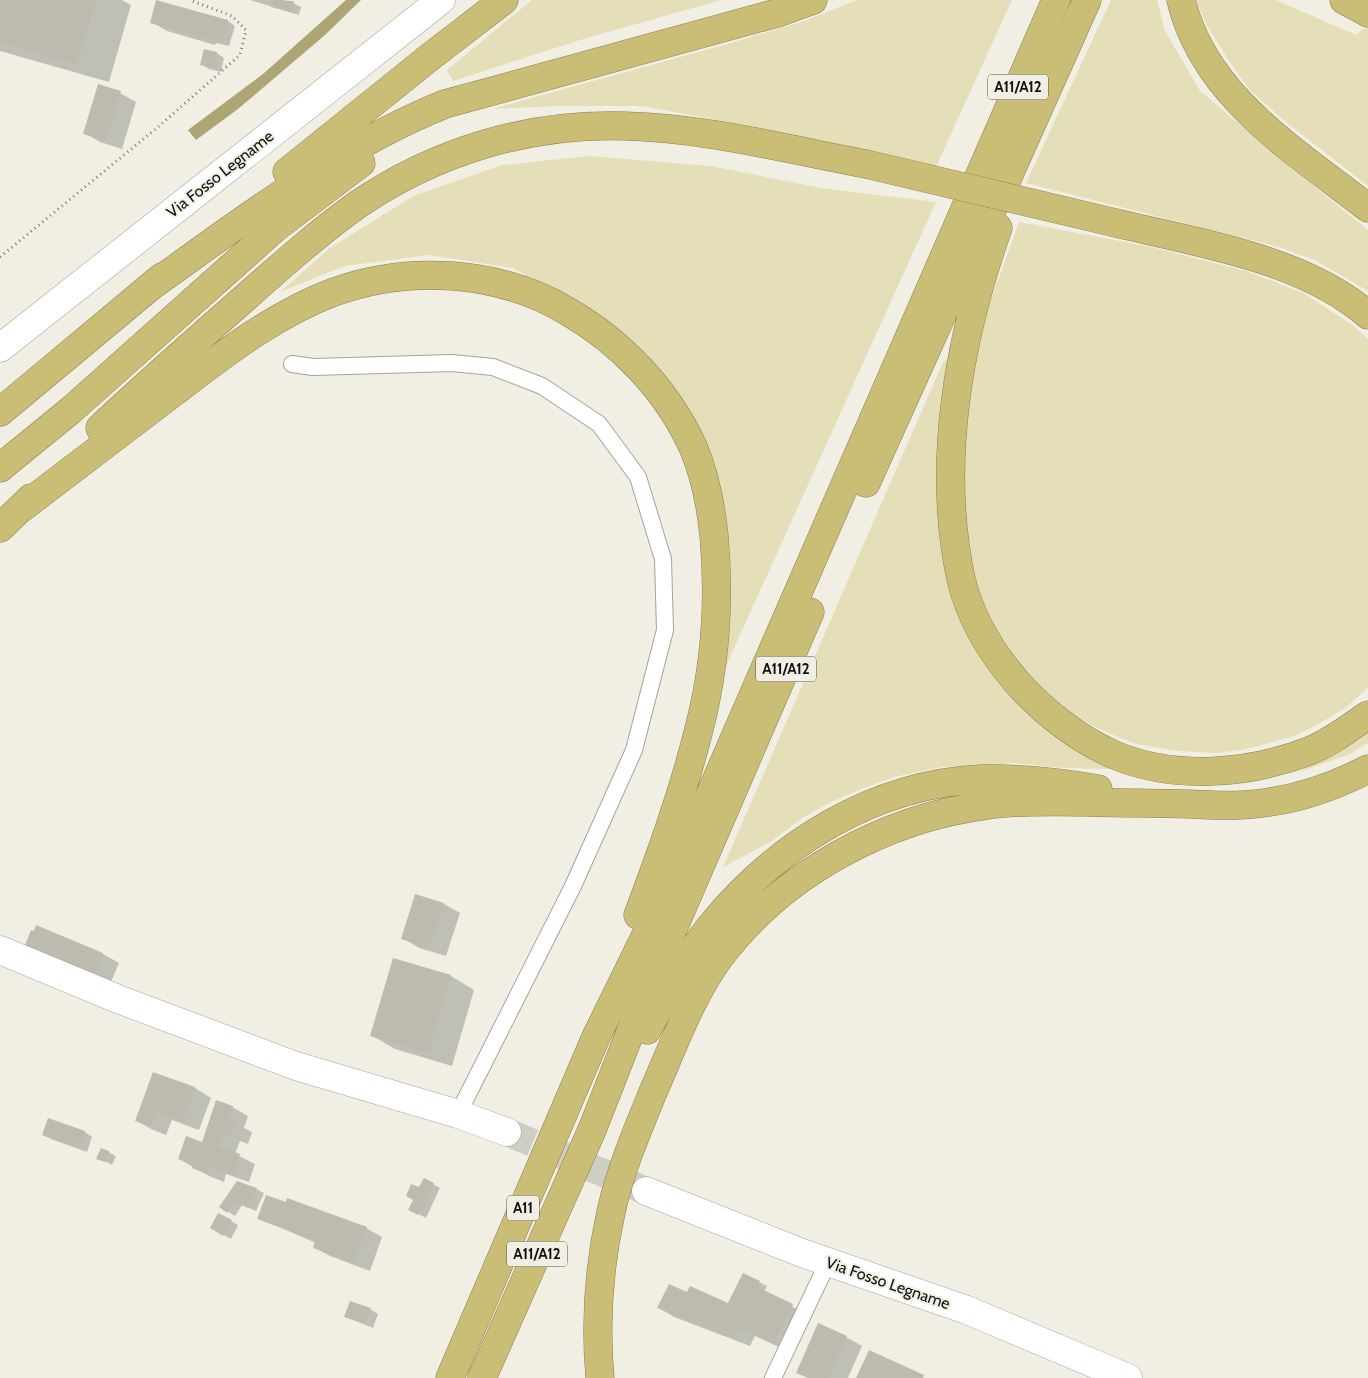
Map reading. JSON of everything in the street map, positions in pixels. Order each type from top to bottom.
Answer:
[{"type":"highway","points":[[0,412],[335,132],[504,0]]},
{"type":"highway","points":[[148,289],[278,196],[350,150],[409,119],[445,104],[777,13],[813,0]]},
{"type":"highway","name":"A11/A12","points":[[596,1037],[672,882],[1056,0]]},
{"type":"highway","name":"A11/A12","points":[[482,1378],[592,1130],[650,982],[863,490],[959,277],[1007,179],[1087,0]]},
{"type":"highway","points":[[1181,0],[1191,30],[1203,55],[1218,78],[1235,98],[1249,113],[1294,151],[1368,208]]},
{"type":"highway","points":[[1058,63],[990,253],[974,304],[956,394],[951,496],[962,580],[973,615],[987,642],[1002,664],[1027,693],[1053,717],[1086,739],[1117,756],[1143,764],[1171,770],[1204,771],[1271,763],[1310,751],[1344,732],[1368,715]]},
{"type":"highway","points":[[0,468],[71,410],[275,228],[347,172],[382,151],[499,90]]},
{"type":"highway","points":[[9,519],[116,413],[315,237],[359,204],[406,176],[443,158],[475,146],[564,128],[623,126],[683,130],[714,134],[866,164],[1234,252],[1294,271],[1330,288],[1358,306],[1368,315]]},
{"type":"highway","points":[[9,519],[230,351],[283,317],[335,292],[392,278],[454,276],[480,280],[509,285],[534,294],[560,307],[605,336],[636,365],[662,396],[680,423],[693,448],[702,471],[712,525],[718,572],[718,603],[712,665],[700,729],[669,833],[596,1037]]},
{"type":"highway","points":[[600,1378],[598,1350],[602,1257],[611,1210],[624,1167],[673,1043],[696,997],[720,957],[758,915],[797,883],[852,847],[911,821],[947,811],[988,804],[1025,802],[1244,805],[1286,799],[1326,788],[1368,769]]},
{"type":"highway","points":[[592,1130],[669,990],[709,928],[754,878],[806,837],[827,825],[880,801],[904,793],[954,782],[981,779],[1050,781],[1189,804]]},
{"type":"highway","name":"A11","points":[[450,1378],[596,1037]]},
{"type":"street","name":"Via Fosso Legname","points":[[0,348],[441,0]]},
{"type":"street","points":[[0,950],[118,998],[296,1066],[458,1114],[506,1132]]},
{"type":"street","name":"Via Fosso Legname","points":[[646,1191],[828,1262],[967,1310],[1128,1378]]},
{"type":"lane","points":[[292,364],[313,367],[461,364],[493,367],[542,386],[599,424],[638,477],[663,559],[666,630],[634,750],[573,886],[458,1114]]},
{"type":"lane","points":[[773,1378],[828,1262]]},
{"type":"path","points":[[0,257],[240,55],[246,30],[232,16],[190,0]]},
{"type":"shaded area","points":[[346,0],[361,0],[325,35],[238,109],[196,140],[188,130],[263,74]]},
{"type":"shaded area","points":[[532,0],[721,0],[580,40],[453,81],[447,70]]},
{"type":"shaded area","points":[[857,0],[1012,0],[936,167],[761,128],[641,106],[560,106],[492,109],[731,43],[804,21]]},
{"type":"shaded area","points":[[1111,0],[1157,0],[1165,31],[1200,91],[1368,230],[1368,291],[1315,260],[1279,247],[1026,183]]},
{"type":"shaded area","points":[[1196,0],[1276,0],[1356,35],[1366,27],[1368,28],[1368,186],[1282,119],[1249,89],[1206,24]]},
{"type":"shaded area","points":[[589,156],[711,166],[821,188],[936,202],[721,677],[727,557],[661,377],[602,317],[513,268],[429,255],[344,266],[280,292],[330,248],[413,196],[502,165]]},
{"type":"shaded area","points":[[1019,222],[1151,247],[1246,271],[1305,294],[1354,326],[1368,339],[1368,688],[1344,709],[1294,736],[1266,744],[1241,750],[1215,753],[1179,751],[1136,744],[1106,732],[1058,708],[1022,673],[980,605],[964,530],[964,432],[979,345],[989,305]]},
{"type":"shaded area","points":[[950,359],[959,614],[972,644],[998,679],[1050,731],[1111,769],[1064,768],[1014,763],[942,767],[894,777],[829,803],[802,818],[772,841],[723,867],[943,362]]},
{"type":"shaded area","points":[[1368,728],[1368,743],[1350,754],[1297,773]]},
{"type":"building","points":[[0,0],[96,0],[77,65],[0,43]]},
{"type":"building","points":[[156,0],[228,20],[221,43],[150,23]]},
{"type":"building","points":[[272,0],[294,1],[291,12],[271,7]]},
{"type":"building","points":[[204,49],[217,52],[213,68],[200,65]]},
{"type":"building","points":[[98,84],[121,91],[106,141],[83,134]]},
{"type":"building","points":[[415,894],[444,903],[430,948],[401,939]]},
{"type":"building","points":[[36,925],[103,953],[94,974],[25,945],[31,930],[34,931]]},
{"type":"building","points":[[393,958],[451,975],[428,1053],[370,1036]]},
{"type":"building","points":[[153,1072],[195,1087],[183,1122],[156,1112],[150,1127],[135,1121]]},
{"type":"building","points":[[216,1100],[233,1106],[228,1119],[236,1122],[231,1136],[224,1133],[219,1147],[240,1154],[233,1174],[210,1166],[207,1174],[192,1168],[193,1164],[178,1159],[186,1136],[202,1142]]},
{"type":"building","points":[[48,1118],[85,1131],[79,1148],[42,1135]]},
{"type":"building","points":[[101,1148],[109,1151],[105,1162],[96,1159]]},
{"type":"building","points":[[424,1178],[434,1183],[418,1215],[408,1210],[413,1200],[406,1196],[411,1184],[419,1187]]},
{"type":"building","points":[[237,1181],[257,1188],[248,1208],[234,1202],[227,1213],[219,1207]]},
{"type":"building","points":[[266,1195],[286,1202],[287,1198],[367,1227],[354,1263],[313,1248],[315,1240],[257,1219]]},
{"type":"building","points":[[218,1213],[232,1220],[223,1236],[210,1228]]},
{"type":"building","points":[[743,1273],[760,1281],[757,1287],[793,1304],[774,1344],[739,1328],[734,1338],[657,1308],[669,1284],[687,1292],[690,1286],[728,1303]]},
{"type":"building","points":[[350,1301],[371,1308],[365,1324],[344,1317]]},
{"type":"building","points":[[818,1323],[847,1336],[828,1378],[808,1378],[796,1373]]},
{"type":"building","points":[[869,1350],[924,1375],[923,1378],[856,1378]]},
{"type":"tunnel","points":[[507,1132],[646,1191]]}]
